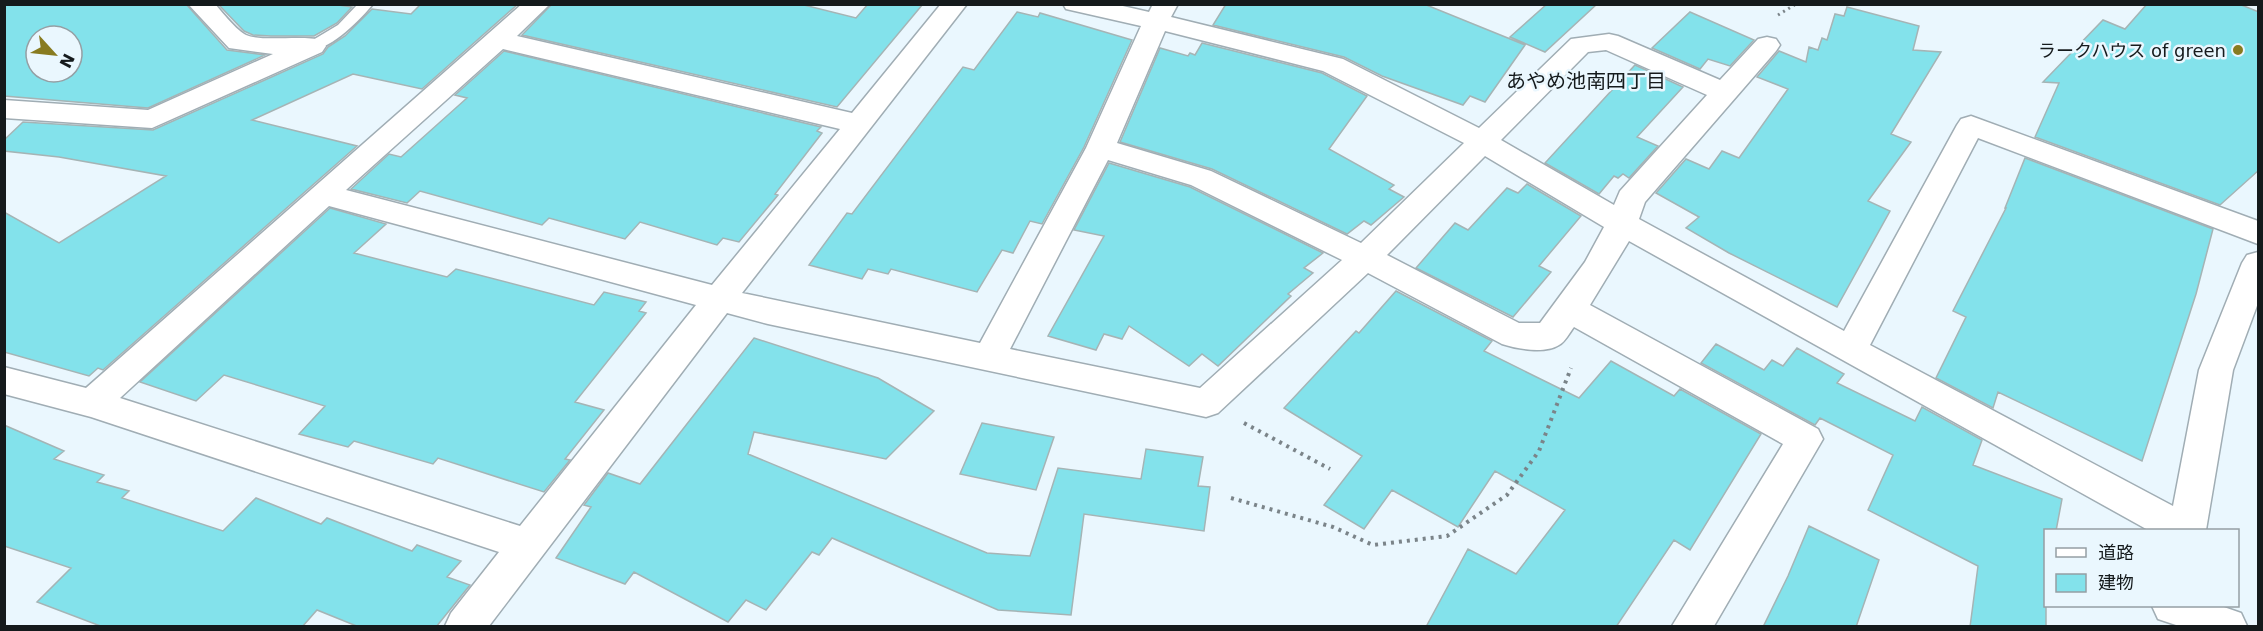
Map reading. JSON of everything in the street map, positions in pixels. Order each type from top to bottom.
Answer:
[{"type":"street","points":[[200,4],[238,42],[274,46],[313,46]]},
{"type":"street","points":[[92,403],[538,4]]},
{"type":"street","points":[[465,627],[720,298],[955,4]]},
{"type":"street","points":[[1076,4],[1161,13],[1333,65],[1482,141],[1623,224],[2178,529]]},
{"type":"street","points":[[990,356],[1100,148],[1161,13]]},
{"type":"street","points":[[498,40],[859,124]]},
{"type":"street","points":[[323,194],[768,312],[990,356],[1206,403],[1365,258],[1580,45],[1609,42],[1726,93]]},
{"type":"street","points":[[1100,148],[1201,178],[1365,258],[1514,335],[1549,336],[1578,314],[1623,224],[1631,198],[1767,45]]},
{"type":"street","points":[[4,109],[152,118],[313,46]]},
{"type":"street","points":[[1850,350],[1971,125],[2259,233]]},
{"type":"street","points":[[2187,529],[2216,370],[2259,263]]},
{"type":"street","points":[[1578,314],[1805,440],[1692,627]]},
{"type":"street","points":[[4,380],[92,403],[527,545]]},
{"type":"street","points":[[2171,627],[2172,607]]},
{"type":"street","points":[[2175,607],[2227,627]]},
{"type":"lane","points":[[313,46],[343,28],[366,4]]},
{"type":"path","points":[[1231,498],[1333,527],[1373,545],[1447,536],[1507,495],[1539,451],[1565,385],[1578,314]]},
{"type":"path","points":[[1206,403],[1330,469]]},
{"type":"building","points":[[4,4],[186,4],[227,50],[265,55],[148,108],[4,96]]},
{"type":"building","points":[[218,4],[332,4],[352,7],[337,23],[314,36],[271,36],[253,35],[244,31]]},
{"type":"building","points":[[421,4],[518,4],[422,89],[353,74],[252,120],[357,146],[103,370],[98,368],[89,376],[4,352],[4,212],[59,243],[166,176],[59,157],[4,151],[4,140],[23,122],[153,130],[323,54],[372,9],[411,14]]},
{"type":"building","points":[[552,4],[800,4],[856,18],[868,4],[923,4],[837,107],[522,35]]},
{"type":"building","points":[[1226,4],[1424,4],[1525,45],[1485,102],[1470,96],[1463,105],[1382,76],[1344,57],[1213,25]]},
{"type":"building","points":[[1547,4],[1597,4],[1545,52],[1510,37]]},
{"type":"building","points":[[2147,4],[2239,4],[2259,12],[2259,170],[2220,205],[2035,137],[2059,83],[2043,82],[2103,20],[2125,29]]},
{"type":"building","points":[[1847,7],[1919,26],[1913,50],[1941,52],[1891,134],[1911,142],[1868,201],[1890,211],[1837,307],[1729,253],[1686,228],[1699,217],[1656,193],[1686,159],[1709,169],[1722,151],[1739,158],[1788,89],[1757,77],[1779,51],[1806,62],[1809,47],[1818,50],[1822,38],[1827,40],[1835,14],[1844,16]]},
{"type":"building","points":[[1017,12],[1038,17],[1040,13],[1132,40],[1084,147],[1042,224],[1030,221],[1013,253],[1002,250],[977,292],[891,269],[888,274],[868,269],[862,279],[809,265],[847,213],[852,214],[963,67],[974,70]]},
{"type":"building","points":[[1690,12],[1754,40],[1730,66],[1708,59],[1700,69],[1652,48]]},
{"type":"building","points":[[1202,43],[1322,73],[1367,96],[1329,149],[1394,185],[1389,189],[1404,197],[1371,225],[1364,221],[1347,234],[1212,169],[1120,142],[1160,48],[1188,56],[1190,53],[1195,55]]},
{"type":"building","points":[[504,51],[821,127],[817,131],[822,133],[775,194],[778,195],[739,242],[723,238],[717,245],[640,222],[625,239],[549,218],[542,225],[420,191],[407,203],[351,189],[389,154],[401,157],[467,98],[455,95]]},
{"type":"building","points":[[1635,65],[1683,87],[1637,137],[1658,146],[1629,178],[1623,174],[1618,178],[1614,176],[1599,194],[1545,163]]},
{"type":"building","points":[[2025,158],[2213,229],[2196,294],[2142,461],[1998,392],[1993,408],[1936,378],[1966,317],[1953,311],[2006,208]]},
{"type":"building","points":[[1109,163],[1190,187],[1323,253],[1304,268],[1313,273],[1288,294],[1291,296],[1218,366],[1202,354],[1189,366],[1129,326],[1122,339],[1104,334],[1096,350],[1048,336],[1104,236],[1074,230]]},
{"type":"building","points":[[1527,184],[1581,216],[1539,266],[1551,272],[1513,317],[1416,268],[1455,223],[1468,230],[1507,188],[1518,193]]},
{"type":"building","points":[[330,208],[386,224],[354,253],[447,277],[456,269],[594,305],[604,292],[646,302],[639,311],[646,313],[575,402],[604,410],[565,459],[570,460],[544,492],[438,458],[433,464],[354,441],[348,447],[299,434],[325,406],[224,375],[196,401],[140,382]]},
{"type":"building","points":[[1396,291],[1492,341],[1484,351],[1579,398],[1611,361],[1674,396],[1680,389],[1761,434],[1690,550],[1674,540],[1616,627],[1426,627],[1468,549],[1516,574],[1565,510],[1495,471],[1458,527],[1392,490],[1364,529],[1324,505],[1362,456],[1284,408],[1356,331],[1359,333]]},
{"type":"building","points":[[754,338],[878,378],[934,411],[886,459],[754,432],[748,454],[987,553],[1030,556],[1058,468],[1141,479],[1146,449],[1203,457],[1198,486],[1210,487],[1204,531],[1084,514],[1071,615],[998,610],[832,538],[819,555],[812,552],[766,610],[746,600],[728,622],[634,572],[625,584],[556,558],[591,507],[584,505],[608,473],[640,484]]},
{"type":"building","points":[[1716,344],[1764,370],[1772,360],[1783,366],[1797,348],[1844,374],[1837,383],[1915,421],[1922,407],[1982,440],[1973,465],[2062,499],[2056,529],[2044,529],[2046,627],[1970,627],[1978,566],[1868,510],[1893,455],[1820,418],[1815,425],[1701,363]]},
{"type":"building","points":[[982,423],[1054,437],[1036,490],[960,474]]},
{"type":"building","points":[[4,425],[64,451],[54,459],[104,475],[97,482],[129,491],[122,498],[223,531],[256,498],[321,524],[327,518],[412,551],[417,545],[461,561],[447,577],[470,585],[436,627],[359,627],[317,610],[302,627],[103,627],[37,602],[71,568],[4,546]]},
{"type":"building","points":[[1809,526],[1879,560],[1856,627],[1763,627]]},
{"type":"place","name":"ラークハウス of green","points":[[2238,50]]},
{"type":"district","name":"あやめ池南四丁目","points":[[1586,81]]}]
